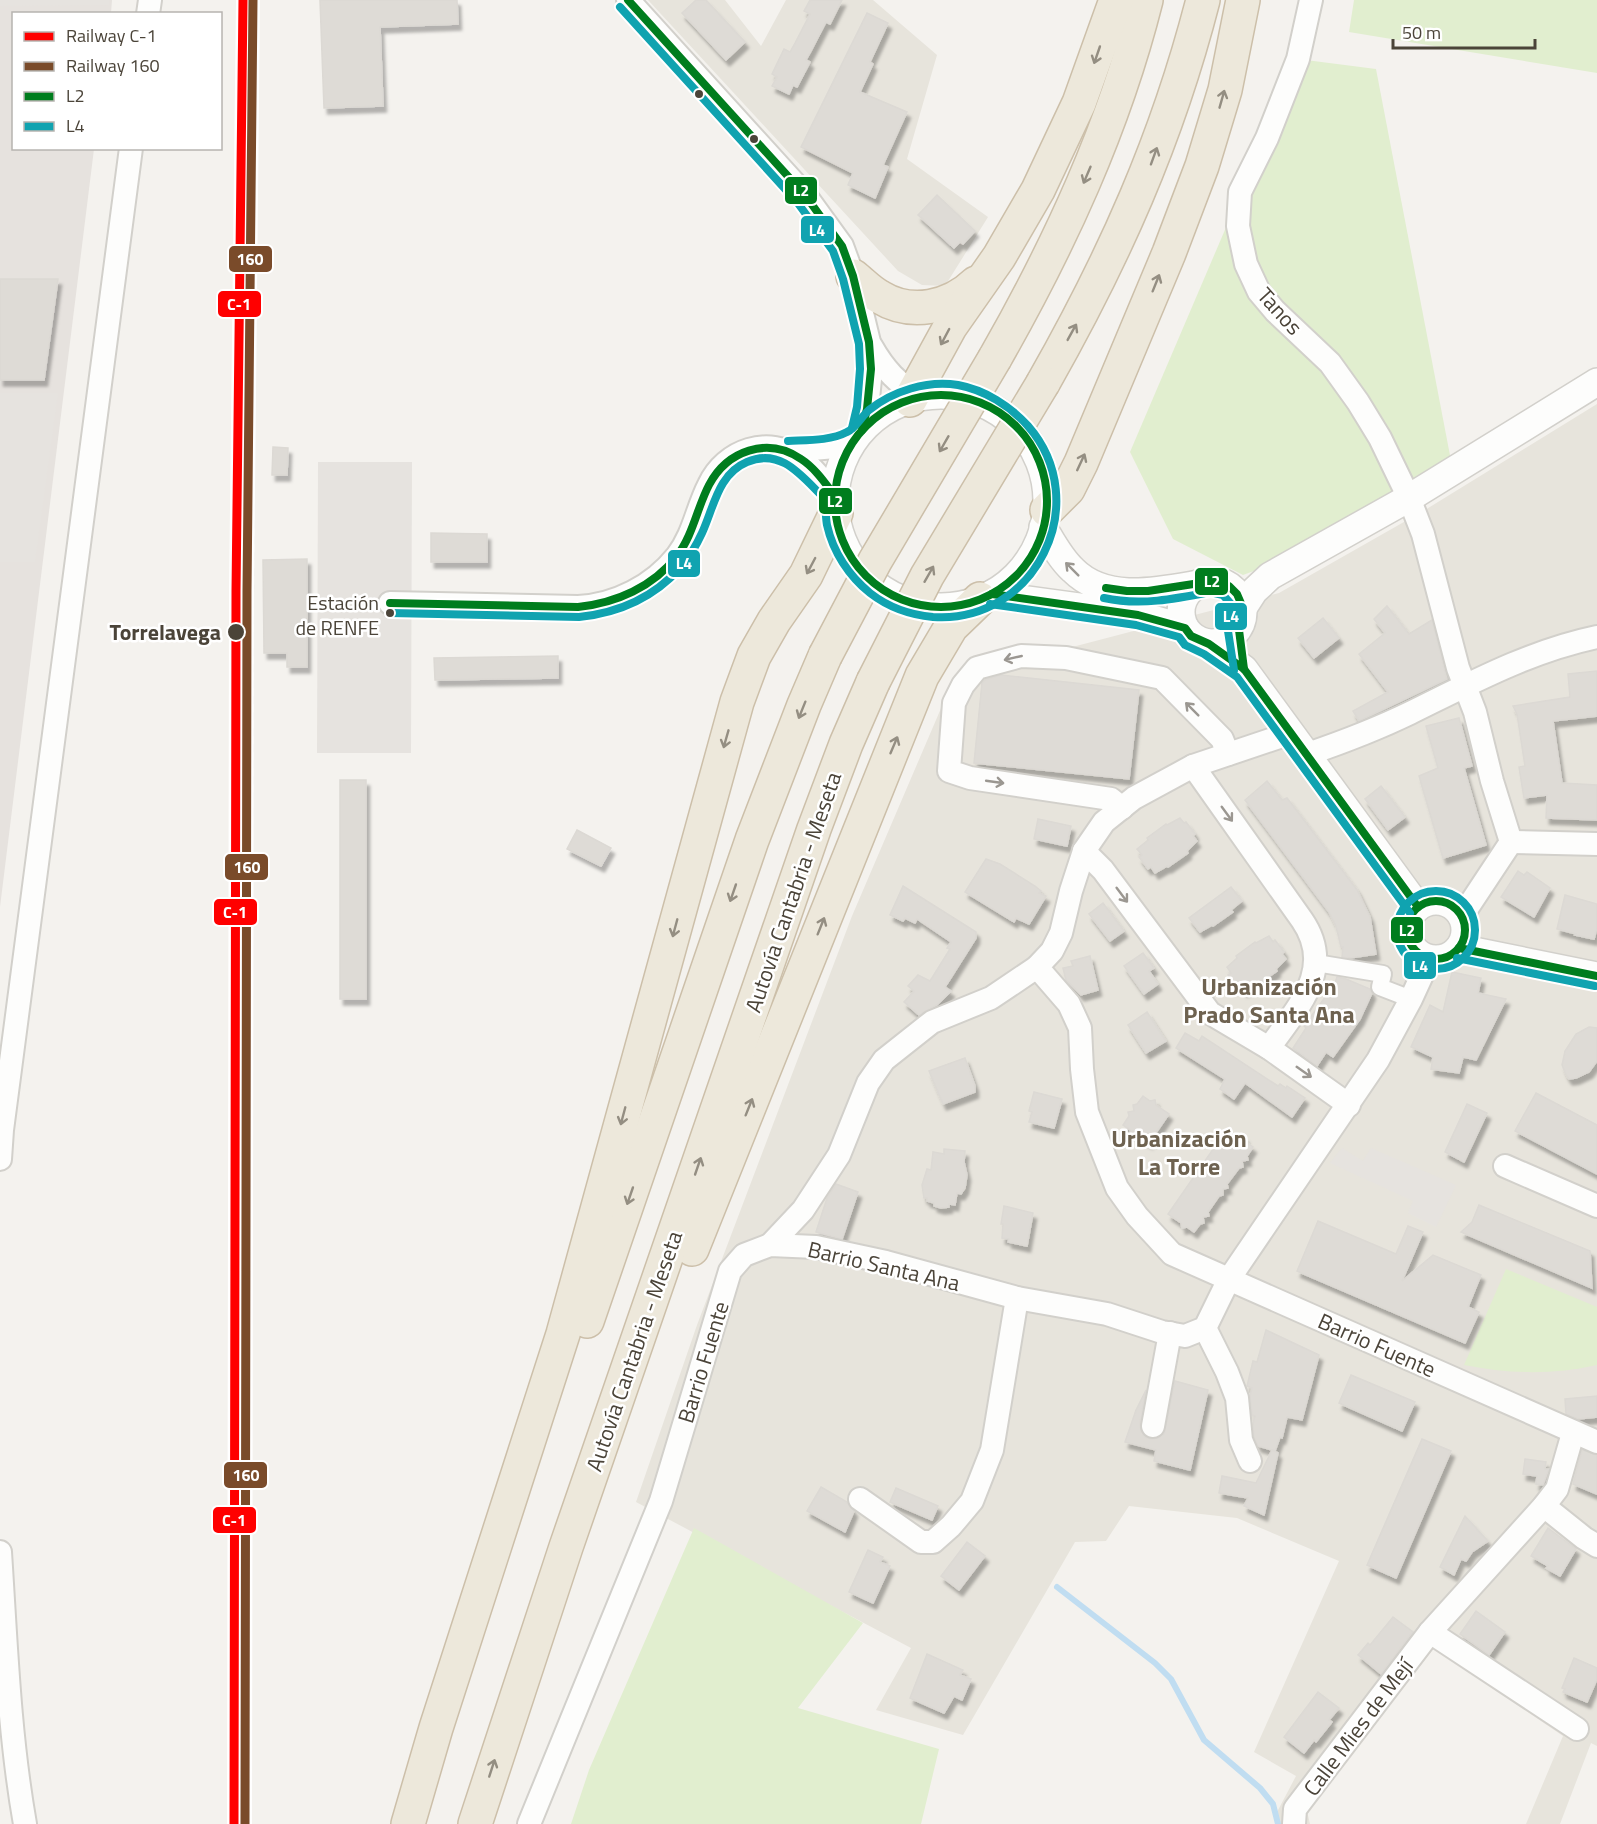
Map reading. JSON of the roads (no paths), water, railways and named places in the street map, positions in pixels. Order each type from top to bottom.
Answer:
[{"type":"highway","points":[[915,396],[950,327],[1018,226],[1058,149],[1095,62],[1116,0]]},
{"type":"highway","points":[[420,1824],[465,1681],[729,905],[777,772],[825,656],[875,561],[995,358],[1052,252],[1095,158],[1116,102],[1146,0]]},
{"type":"highway","name":"Autovía Cantabria - Meseta","points":[[475,1824],[566,1547],[810,839],[846,744],[873,682],[927,576],[1043,383],[1093,292],[1134,206],[1174,98],[1203,0]]},
{"type":"highway","points":[[1045,518],[1068,489],[1081,463],[1183,216],[1202,165],[1225,90],[1243,0]]},
{"type":"highway","points":[[854,276],[890,303],[916,309],[933,307],[962,295],[999,257]]},
{"type":"highway","points":[[408,1824],[436,1728],[563,1334],[737,702],[754,656],[774,621],[806,575],[835,504]]},
{"type":"highway","points":[[540,1629],[596,1505],[668,1310],[922,676],[951,627],[986,597]]},
{"type":"street","points":[[628,0],[805,195],[842,246],[854,276],[868,342],[871,369],[859,435]]},
{"type":"street","name":"Tanos","points":[[1311,0],[1298,59],[1267,138],[1240,192],[1238,226],[1246,264],[1259,292],[1275,311],[1330,363],[1341,378],[1380,438],[1409,498],[1423,534],[1458,668],[1475,712],[1492,781],[1511,842]]},
{"type":"street","points":[[0,1159],[5,1106],[130,150]]},
{"type":"street","points":[[868,342],[887,372],[915,396]]},
{"type":"street","points":[[1209,644],[1228,639],[1254,591],[1270,576],[1409,498],[1597,382]]},
{"type":"street","points":[[915,396],[954,396],[974,400],[1008,419],[1034,450],[1046,487],[1045,518],[1036,547],[1024,566],[1004,586],[986,597],[967,604],[941,607],[915,604],[890,594],[860,570],[843,543],[835,504],[841,465],[859,435],[876,417],[892,407],[915,396]]},
{"type":"street","points":[[390,603],[579,607],[615,600],[656,577],[677,555],[692,531],[709,483],[724,463],[736,454],[768,447],[789,451],[835,447],[859,435]]},
{"type":"street","points":[[789,451],[802,460],[835,504]]},
{"type":"street","points":[[1045,518],[1060,554],[1073,570],[1081,577],[1103,587],[1134,592],[1270,576]]},
{"type":"street","points":[[1244,669],[1238,593],[1230,586],[1209,583],[1190,590],[1181,605],[1181,619],[1185,628],[1191,636],[1209,644],[1244,669],[1419,907]]},
{"type":"street","points":[[986,597],[1013,598],[1138,615],[1185,628]]},
{"type":"street","points":[[1308,754],[1387,723],[1495,671],[1534,655],[1597,637]]},
{"type":"street","points":[[1122,808],[1111,799],[970,778],[949,771],[954,703],[963,685],[977,668],[1021,656],[1066,658],[1162,678],[1222,739],[1228,754]]},
{"type":"street","name":"Barrio Santa Ana","points":[[770,1245],[803,1210],[839,1155],[868,1083],[884,1060],[932,1022],[991,998],[1037,967],[1052,951],[1061,933],[1084,851],[1104,822],[1134,798],[1193,766],[1291,733]]},
{"type":"street","points":[[1193,766],[1314,939],[1316,963],[1311,983],[1269,1048]]},
{"type":"street","points":[[1462,916],[1511,842],[1597,844]]},
{"type":"street","points":[[1084,851],[1103,870],[1210,1013],[1269,1048],[1350,1105]]},
{"type":"street","points":[[1428,902],[1447,903],[1456,908],[1462,916],[1465,932],[1459,948],[1447,957],[1426,957],[1412,946],[1407,930],[1412,913],[1419,907],[1428,902]]},
{"type":"street","points":[[1459,948],[1597,976]]},
{"type":"street","points":[[1153,1426],[1170,1333],[1185,1336],[1205,1328],[1229,1279],[1350,1105],[1384,1050],[1422,975],[1426,957]]},
{"type":"street","points":[[1316,963],[1383,974],[1380,987],[1411,999]]},
{"type":"street","name":"Barrio Fuente","points":[[1037,967],[1069,1004],[1080,1028],[1087,1112],[1117,1188],[1127,1203],[1172,1254],[1573,1433]]},
{"type":"street","points":[[1505,1166],[1597,1206]]},
{"type":"street","name":"Barrio Santa Ana","points":[[770,1245],[816,1247],[874,1259],[1017,1298],[1107,1314],[1170,1333]]},
{"type":"street","name":"Barrio Fuente","points":[[529,1824],[661,1501],[730,1271],[744,1255],[770,1245]]},
{"type":"street","points":[[860,1498],[921,1542],[933,1542],[951,1526],[972,1501],[992,1450],[1017,1298]]},
{"type":"street","points":[[1205,1328],[1237,1398],[1241,1440],[1250,1461]]},
{"type":"street","points":[[1573,1433],[1597,1442]]},
{"type":"street","name":"Calle Mies de Mejí","points":[[1294,1824],[1295,1809],[1430,1632],[1557,1489],[1573,1433]]},
{"type":"street","points":[[1544,1506],[1597,1546]]},
{"type":"street","points":[[0,1552],[11,1727],[25,1824]]},
{"type":"street","points":[[1430,1632],[1577,1729]]},
{"type":"waterway","points":[[1057,1587],[1155,1663],[1171,1679],[1204,1740],[1260,1788],[1273,1804],[1278,1824]]},
{"type":"railway","points":[[244,1824],[247,1795],[254,38],[251,0]]},
{"type":"rail line","name":"C-1","points":[[234,1824],[236,591],[243,0]]},
{"type":"rail line","name":"160","points":[[245,1824],[247,591],[253,0]]},
{"type":"place","name":"Estación de RENFE","points":[[390,613]]},
{"type":"place","name":"Torrelavega","points":[[236,632]]},
{"type":"district","name":"Urbanización Prado Santa Ana","points":[[1269,1001]]},
{"type":"district","name":"Urbanización La Torre","points":[[1179,1153]]}]
